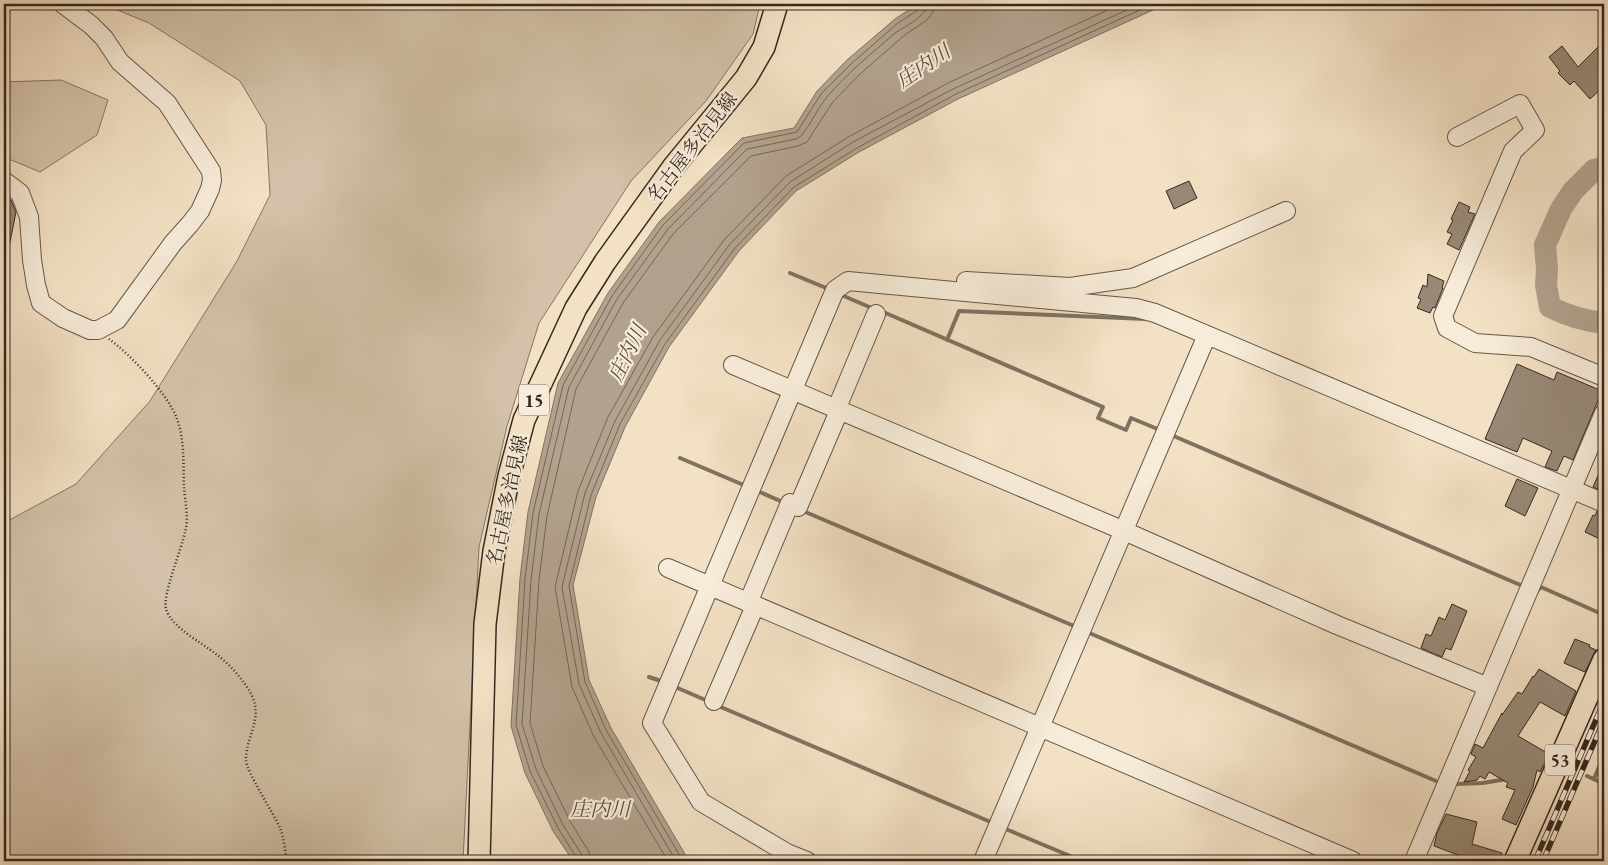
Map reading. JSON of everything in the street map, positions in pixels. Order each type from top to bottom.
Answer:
[{"type":"main road","name":"名古屋多治見線","points":[[479,861],[485,624],[494,551],[509,476],[524,420],[576,308],[605,262],[674,166],[746,78],[764,47],[777,4]]},
{"type":"main road","name":"53","points":[[1515,861],[1604,659]]},
{"type":"street","points":[[4,181],[20,192],[29,217],[36,285],[41,303],[63,318],[90,330],[98,330],[117,320],[168,250],[200,211],[210,189],[211,171],[168,103],[135,77],[120,62],[104,38],[91,25],[63,4]]},
{"type":"street","points":[[1456,137],[1520,104],[1535,130],[1513,151],[1443,316],[1447,328],[1475,343],[1531,346],[1604,377]]},
{"type":"street","points":[[950,291],[961,281],[1070,287],[1133,278],[1286,211]]},
{"type":"street","points":[[807,861],[787,853],[701,802],[652,723],[835,290],[848,281],[1136,308],[1155,313],[1604,503]]},
{"type":"street","points":[[714,701],[790,503],[798,507],[876,314]]},
{"type":"street","points":[[983,861],[1122,530],[1207,335]]},
{"type":"street","points":[[733,365],[1122,530],[1337,625],[1488,687]]},
{"type":"street","points":[[1414,861],[1604,414]]},
{"type":"street","points":[[668,568],[1353,861]]},
{"type":"path","points":[[98,330],[133,360],[160,391],[177,419],[182,442],[186,530],[167,593],[165,608],[173,620],[191,636],[217,654],[234,670],[248,689],[256,715],[246,762],[280,829],[287,861]]},
{"type":"shaded area","points":[[103,4],[760,4],[753,34],[706,101],[631,181],[539,323],[507,426],[479,547],[463,861],[4,861],[4,523],[76,484],[150,401],[237,261],[270,195],[266,125],[240,81],[149,23]]},
{"type":"shaded area","points":[[61,80],[108,100],[97,135],[40,172],[4,157],[4,82]]},
{"type":"water","name":"庄内川","points":[[918,4],[1162,4],[1153,10],[958,99],[859,152],[796,191],[739,251],[669,347],[625,427],[596,497],[573,585],[589,680],[611,728],[689,861],[573,861],[553,831],[525,773],[511,726],[520,578],[528,512],[558,383],[608,293],[659,222],[742,138],[794,128],[817,91],[847,60],[895,19]]},
{"type":"building","points":[[1604,41],[1604,86],[1590,99],[1574,81],[1570,85],[1558,73],[1560,71],[1549,57],[1562,46],[1578,67]]},
{"type":"building","points":[[1189,181],[1197,198],[1174,209],[1166,191]]},
{"type":"building","points":[[4,198],[11,200],[16,212],[9,247],[4,246]]},
{"type":"building","points":[[1459,202],[1470,207],[1468,212],[1475,214],[1459,250],[1447,244],[1452,234],[1447,232]]},
{"type":"building","points":[[1428,274],[1444,281],[1435,308],[1433,307],[1430,313],[1417,308],[1421,299],[1418,298],[1423,285],[1427,287]]},
{"type":"building","points":[[1517,364],[1554,380],[1557,372],[1602,391],[1573,460],[1564,456],[1557,471],[1545,467],[1552,451],[1523,438],[1517,452],[1485,439]]},
{"type":"building","points":[[1604,462],[1604,492],[1593,487]]},
{"type":"building","points":[[1517,479],[1538,488],[1525,516],[1505,506]]},
{"type":"building","points":[[1597,511],[1604,513],[1604,541],[1585,532]]},
{"type":"building","points":[[1452,604],[1467,611],[1451,650],[1446,648],[1442,657],[1421,648],[1426,634],[1431,636],[1439,617],[1445,620]]},
{"type":"building","points":[[1575,639],[1590,645],[1589,647],[1596,650],[1585,672],[1564,663]]},
{"type":"building","points":[[1539,669],[1576,691],[1565,716],[1540,702],[1518,736],[1549,754],[1540,772],[1537,770],[1533,787],[1516,825],[1502,819],[1515,790],[1506,787],[1508,783],[1489,772],[1485,779],[1480,776],[1477,780],[1464,782],[1470,771],[1468,770],[1476,757],[1471,754],[1475,744],[1483,748],[1502,713],[1502,715],[1518,692],[1522,694]]},
{"type":"building","points":[[1446,814],[1477,822],[1472,844],[1502,853],[1500,861],[1474,861],[1434,846],[1437,833]]},
{"type":"waterway","points":[[1604,167],[1594,170],[1573,191],[1561,209],[1545,245],[1546,285],[1550,307],[1576,318],[1604,323]]},
{"type":"waterway","points":[[790,273],[831,290]]},
{"type":"waterway","points":[[839,294],[874,309]]},
{"type":"waterway","points":[[881,311],[1103,407],[1098,418],[1126,430],[1131,418],[1160,430]]},
{"type":"waterway","points":[[947,340],[959,311],[1146,319]]},
{"type":"waterway","points":[[1169,434],[1525,587]]},
{"type":"waterway","points":[[680,458],[746,486]]},
{"type":"waterway","points":[[755,490],[785,503]]},
{"type":"waterway","points":[[803,511],[1074,626]]},
{"type":"waterway","points":[[1536,592],[1541,587],[1604,615]]},
{"type":"waterway","points":[[1087,632],[1436,781]]},
{"type":"waterway","points":[[649,677],[664,682]]},
{"type":"waterway","points":[[673,686],[710,702]]},
{"type":"waterway","points":[[716,705],[993,823]]},
{"type":"waterway","points":[[1594,779],[1604,755]]},
{"type":"waterway","points":[[1587,776],[1604,784]]},
{"type":"waterway","points":[[1457,784],[1483,783],[1507,779]]},
{"type":"waterway","points":[[1001,827],[1082,861]]},
{"type":"railway","points":[[1535,861],[1604,701]]},
{"type":"railway","points":[[1543,861],[1604,720]]}]
